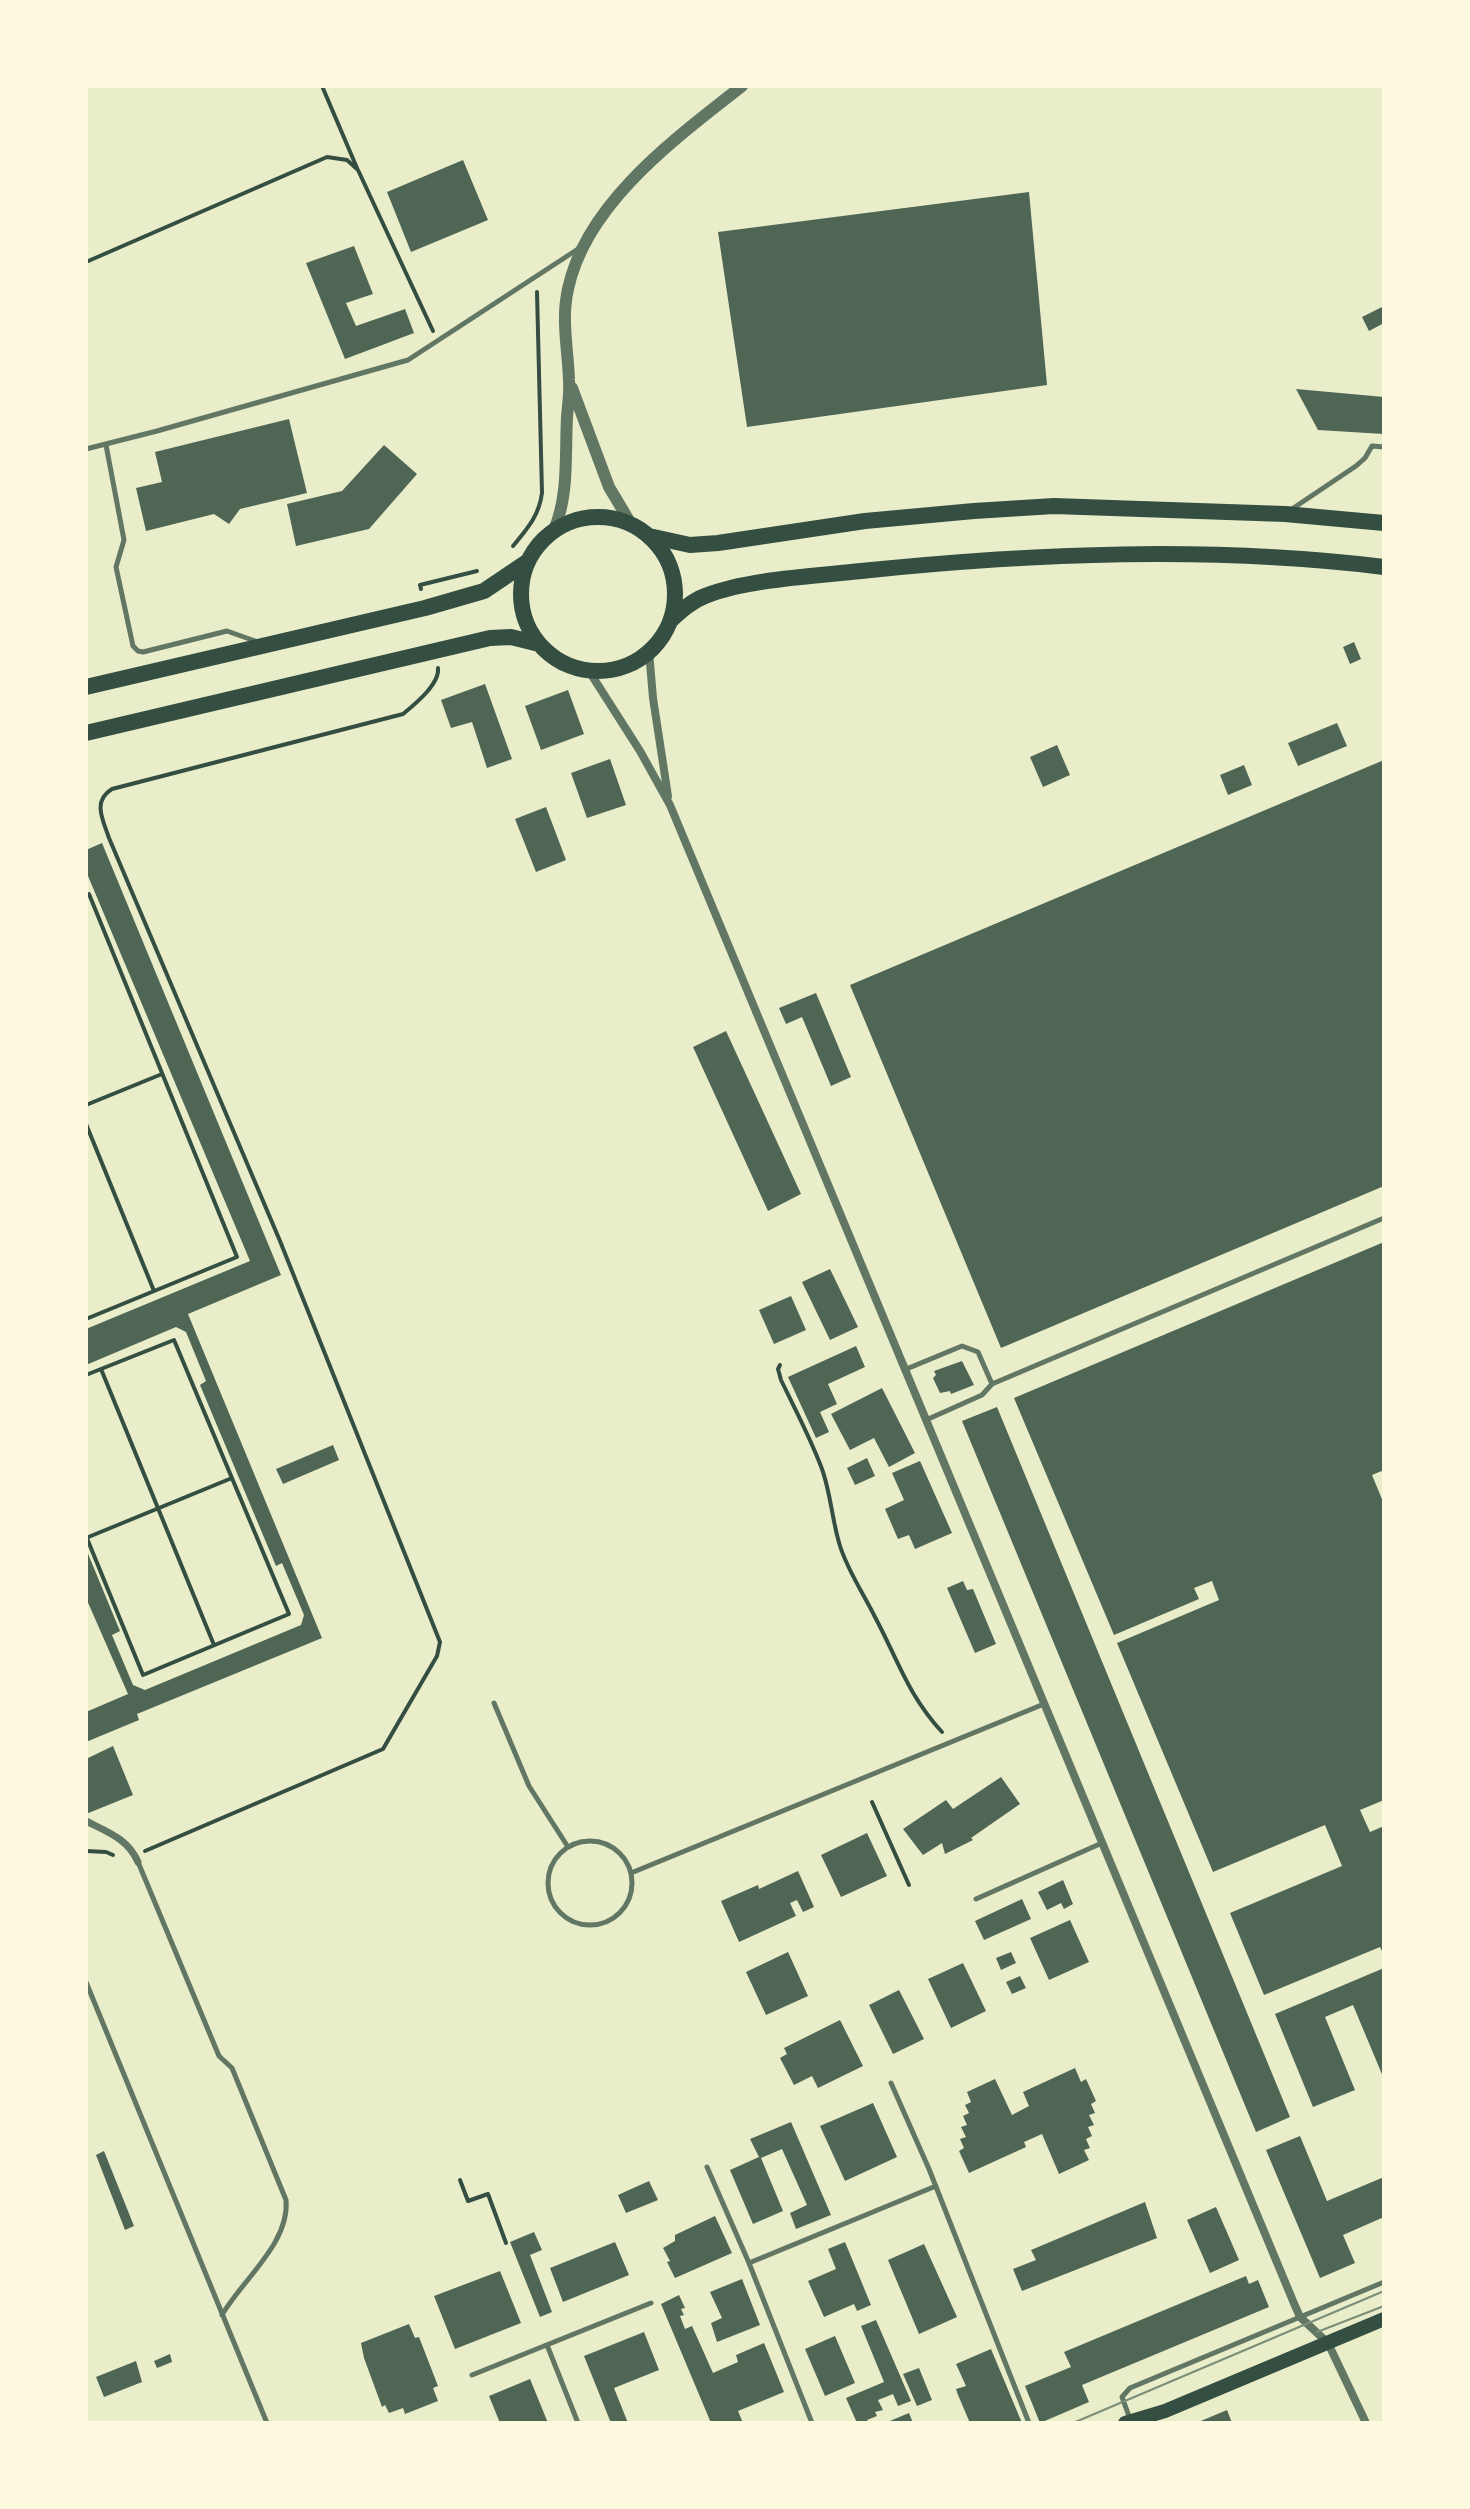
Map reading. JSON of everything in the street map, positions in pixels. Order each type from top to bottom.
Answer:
[{"type":"main road","points":[[649,536],[690,545],[718,543],[865,521],[1054,506],[1285,514],[1384,523]]},
{"type":"main road","points":[[596,517],[631,524],[649,536],[667,560],[675,590],[671,620],[662,637],[636,661],[605,671],[570,666],[553,657],[539,644],[525,619],[522,605],[524,575],[529,561],[554,530],[579,519],[596,517]]},
{"type":"main road","points":[[671,620],[704,596],[739,587],[942,563],[1040,556],[1143,554],[1263,557],[1384,567]]},
{"type":"main road","points":[[86,687],[425,608],[484,591],[529,561]]},
{"type":"main road","points":[[86,733],[490,638],[511,637],[539,644]]},
{"type":"main road","points":[[1128,2422],[1165,2411],[1384,2319]]},
{"type":"street","points":[[554,530],[564,491],[569,381],[564,323],[568,289],[582,246],[606,208],[636,176],[742,86]]},
{"type":"street","points":[[569,381],[609,487],[631,524]]},
{"type":"street","points":[[649,651],[670,805]]},
{"type":"street","points":[[589,671],[670,805],[1300,2317],[1328,2343],[1366,2423]]},
{"type":"street","points":[[86,1821],[125,1841],[137,1859]]},
{"type":"lane","points":[[86,449],[408,360],[582,246]]},
{"type":"lane","points":[[106,445],[124,540],[116,567],[133,646],[143,652],[227,631],[266,645]]},
{"type":"lane","points":[[1285,514],[1356,466],[1372,446],[1384,447]]},
{"type":"lane","points":[[925,1420],[982,1395],[992,1384],[1384,1218]]},
{"type":"lane","points":[[903,1370],[962,1346],[978,1352],[992,1384]]},
{"type":"lane","points":[[494,1703],[529,1786],[568,1847]]},
{"type":"lane","points":[[631,1873],[1044,1704]]},
{"type":"lane","points":[[586,1841],[605,1843],[619,1852],[631,1873],[630,1896],[617,1916],[593,1925],[574,1921],[559,1910],[549,1887],[554,1862],[568,1847],[586,1841]]},
{"type":"lane","points":[[976,1899],[1102,1843]]},
{"type":"lane","points":[[137,1859],[219,2056],[232,2068],[284,2194],[286,2216],[275,2243],[222,2315]]},
{"type":"lane","points":[[86,1982],[267,2423]]},
{"type":"lane","points":[[891,2083],[936,2186],[1029,2423]]},
{"type":"lane","points":[[707,2167],[749,2263],[812,2423]]},
{"type":"lane","points":[[749,2263],[936,2186]]},
{"type":"lane","points":[[1128,2422],[1122,2400],[1130,2388],[1384,2282]]},
{"type":"lane","points":[[472,2375],[651,2303]]},
{"type":"lane","points":[[547,2345],[578,2423]]},
{"type":"path","points":[[322,86],[437,340]]},
{"type":"path","points":[[86,262],[327,157],[347,160],[358,170]]},
{"type":"path","points":[[512,548],[532,524],[540,508],[542,493],[537,276]]},
{"type":"path","points":[[425,608],[420,585],[488,568]]},
{"type":"path","points":[[86,1851],[106,1852],[120,1861],[137,1859],[383,1749],[437,1656],[440,1642],[280,1241],[100,812],[100,804],[112,789],[403,714],[436,681],[439,674],[435,652]]},
{"type":"path","points":[[86,896],[89,894],[237,1257],[86,1319]]},
{"type":"path","points":[[86,1105],[162,1074]]},
{"type":"path","points":[[86,1124],[154,1291]]},
{"type":"path","points":[[86,1375],[174,1340],[232,1478],[289,1614],[143,1675],[86,1537],[232,1478]]},
{"type":"path","points":[[780,1365],[781,1380],[821,1468],[831,1515],[847,1565],[876,1617],[907,1686],[932,1721],[952,1742]]},
{"type":"path","points":[[101,1369],[214,1645]]},
{"type":"path","points":[[872,1802],[909,1885]]},
{"type":"path","points":[[460,2180],[468,2201],[488,2194],[506,2243]]},
{"type":"building","points":[[463,160],[488,220],[411,252],[387,192]]},
{"type":"building","points":[[1029,192],[1047,385],[747,427],[718,232]]},
{"type":"building","points":[[354,246],[373,294],[346,303],[356,326],[405,309],[414,333],[345,359],[306,263]]},
{"type":"building","points":[[1384,306],[1384,323],[1369,331],[1362,317]]},
{"type":"building","points":[[1296,389],[1384,397],[1384,434],[1318,430]]},
{"type":"building","points":[[289,419],[307,493],[240,509],[229,524],[214,514],[146,531],[136,488],[162,482],[155,452]]},
{"type":"building","points":[[384,445],[417,474],[369,529],[296,546],[287,504],[342,491]]},
{"type":"building","points":[[1354,642],[1361,659],[1350,664],[1343,647]]},
{"type":"building","points":[[485,684],[512,759],[487,768],[472,722],[451,728],[441,700]]},
{"type":"building","points":[[568,690],[584,734],[541,750],[525,706]]},
{"type":"building","points":[[1337,723],[1347,746],[1298,766],[1288,743]]},
{"type":"building","points":[[1057,745],[1070,775],[1043,787],[1030,757]]},
{"type":"building","points":[[610,759],[626,805],[587,818],[571,773]]},
{"type":"building","points":[[1384,760],[1384,1186],[1001,1348],[850,985]]},
{"type":"building","points":[[1244,765],[1252,785],[1228,795],[1220,775]]},
{"type":"building","points":[[546,807],[566,860],[536,872],[515,819]]},
{"type":"building","points":[[102,843],[281,1275],[188,1314],[322,1638],[137,1714],[139,1720],[86,1742],[86,1712],[128,1694],[86,1598],[86,1549],[120,1631],[112,1635],[133,1685],[145,1690],[301,1625],[304,1615],[282,1563],[276,1566],[200,1385],[206,1381],[186,1332],[176,1327],[86,1365],[86,1329],[250,1261],[86,877],[86,850]]},
{"type":"building","points":[[816,993],[851,1077],[831,1086],[802,1017],[786,1024],[779,1008]]},
{"type":"building","points":[[726,1031],[801,1194],[768,1211],[693,1047]]},
{"type":"building","points":[[1384,1242],[1384,1470],[1372,1475],[1384,1504],[1384,1800],[1360,1810],[1370,1832],[1384,1826],[1384,1955],[1380,1947],[1264,1995],[1230,1913],[1342,1866],[1325,1825],[1213,1872],[1117,1643],[1219,1600],[1212,1581],[1194,1588],[1199,1599],[1114,1635],[1014,1398]]},
{"type":"building","points":[[830,1269],[858,1327],[830,1340],[802,1282]]},
{"type":"building","points":[[791,1296],[806,1330],[774,1344],[759,1310]]},
{"type":"building","points":[[856,1346],[865,1367],[828,1384],[837,1404],[820,1412],[829,1432],[816,1438],[788,1377]]},
{"type":"building","points":[[962,1361],[974,1385],[951,1394],[950,1391],[940,1393],[933,1378],[936,1375],[934,1371]]},
{"type":"building","points":[[882,1388],[915,1453],[889,1467],[874,1438],[850,1450],[831,1414]]},
{"type":"building","points":[[997,1407],[1290,2117],[1256,2132],[962,1421]]},
{"type":"building","points":[[333,1445],[339,1460],[283,1484],[276,1469]]},
{"type":"building","points":[[867,1458],[875,1476],[855,1485],[847,1468]]},
{"type":"building","points":[[920,1461],[952,1533],[915,1549],[909,1535],[898,1539],[885,1509],[904,1500],[892,1473]]},
{"type":"building","points":[[963,1581],[967,1590],[973,1589],[996,1644],[975,1653],[947,1588]]},
{"type":"building","points":[[113,1746],[133,1795],[86,1814],[86,1759]]},
{"type":"building","points":[[1001,1777],[1020,1804],[971,1838],[973,1840],[945,1854],[942,1843],[923,1855],[903,1829],[946,1800],[953,1809]]},
{"type":"building","points":[[867,1833],[887,1876],[841,1897],[821,1855]]},
{"type":"building","points":[[798,1871],[814,1907],[803,1912],[797,1900],[790,1903],[796,1916],[739,1942],[721,1901],[758,1885],[759,1889]]},
{"type":"building","points":[[1063,1880],[1073,1904],[1064,1909],[1061,1903],[1047,1910],[1038,1892]]},
{"type":"building","points":[[1022,1899],[1031,1919],[984,1940],[975,1921]]},
{"type":"building","points":[[1070,1920],[1089,1962],[1049,1980],[1030,1938]]},
{"type":"building","points":[[788,1952],[808,1996],[766,2015],[746,1972]]},
{"type":"building","points":[[1011,1952],[1016,1963],[1001,1970],[996,1958]]},
{"type":"building","points":[[963,1963],[986,2011],[951,2028],[928,1979]]},
{"type":"building","points":[[1384,1968],[1384,2079],[1353,2005],[1325,2017],[1355,2090],[1313,2107],[1275,2014]]},
{"type":"building","points":[[1020,1976],[1026,1988],[1012,1994],[1006,1982]]},
{"type":"building","points":[[899,1990],[924,2039],[893,2054],[869,2005]]},
{"type":"building","points":[[840,2020],[863,2066],[818,2088],[812,2076],[794,2085],[780,2058],[787,2054],[784,2048]]},
{"type":"building","points":[[1075,2068],[1081,2082],[1086,2079],[1096,2101],[1091,2104],[1095,2113],[1089,2115],[1094,2125],[1088,2127],[1092,2136],[1086,2139],[1090,2148],[1084,2150],[1089,2160],[1059,2174],[1042,2134],[1024,2142],[1026,2147],[969,2173],[959,2151],[964,2148],[960,2139],[966,2137],[961,2127],[967,2125],[963,2116],[969,2113],[965,2105],[971,2102],[967,2092],[995,2079],[1012,2115],[1029,2106],[1023,2092]]},
{"type":"building","points":[[873,2103],[897,2157],[845,2181],[820,2126]]},
{"type":"building","points":[[791,2122],[831,2215],[796,2229],[790,2213],[807,2205],[782,2149],[761,2158],[783,2211],[753,2224],[730,2170],[759,2157],[750,2139]]},
{"type":"building","points":[[1300,2136],[1327,2201],[1384,2177],[1384,2217],[1343,2235],[1355,2263],[1320,2278],[1266,2150]]},
{"type":"building","points":[[104,2151],[134,2226],[125,2230],[96,2155]]},
{"type":"building","points":[[649,2181],[658,2200],[626,2213],[618,2195]]},
{"type":"building","points":[[1145,2202],[1157,2238],[1022,2291],[1013,2269],[1036,2260],[1031,2250]]},
{"type":"building","points":[[1216,2207],[1239,2260],[1210,2273],[1187,2220]]},
{"type":"building","points":[[715,2216],[732,2253],[675,2278],[663,2248],[675,2241],[675,2235]]},
{"type":"building","points":[[534,2232],[542,2250],[530,2255],[552,2312],[540,2317],[510,2242]]},
{"type":"building","points":[[615,2242],[629,2275],[563,2302],[550,2268]]},
{"type":"building","points":[[845,2242],[871,2305],[857,2311],[854,2304],[824,2317],[808,2281],[836,2269],[828,2249]]},
{"type":"building","points":[[924,2244],[957,2317],[919,2334],[888,2260]]},
{"type":"building","points":[[500,2271],[521,2323],[455,2349],[434,2296]]},
{"type":"building","points":[[1246,2276],[1249,2284],[1258,2280],[1269,2307],[1082,2385],[1089,2402],[1040,2423],[1025,2386],[1071,2367],[1064,2352]]},
{"type":"building","points":[[742,2279],[760,2325],[717,2342],[711,2323],[722,2318],[710,2292]]},
{"type":"building","points":[[679,2295],[685,2308],[681,2309],[684,2315],[680,2316],[685,2329],[692,2326],[713,2373],[738,2362],[736,2355],[764,2343],[784,2392],[738,2411],[743,2423],[711,2423],[661,2304]]},
{"type":"building","points":[[876,2320],[911,2401],[898,2406],[893,2394],[878,2400],[883,2410],[875,2412],[877,2416],[867,2420],[869,2423],[857,2423],[846,2398],[884,2382],[861,2326]]},
{"type":"building","points":[[409,2324],[415,2338],[419,2337],[438,2386],[433,2388],[438,2401],[405,2414],[403,2408],[389,2413],[385,2405],[382,2407],[361,2343]]},
{"type":"building","points":[[644,2332],[659,2370],[614,2388],[628,2423],[611,2423],[584,2356]]},
{"type":"building","points":[[835,2336],[855,2383],[825,2396],[805,2349]]},
{"type":"building","points":[[991,2349],[1022,2423],[970,2423],[958,2395],[956,2389],[966,2386],[956,2364]]},
{"type":"building","points":[[170,2354],[172,2362],[157,2368],[154,2361]]},
{"type":"building","points":[[136,2361],[142,2382],[104,2397],[96,2377]]},
{"type":"building","points":[[919,2368],[932,2400],[917,2406],[903,2374]]},
{"type":"building","points":[[530,2379],[548,2423],[500,2423],[489,2396]]},
{"type":"building","points":[[1227,2410],[1232,2423],[1196,2423]]},
{"type":"building","points":[[909,2413],[913,2423],[885,2423]]},
{"type":"tram line","points":[[1073,2423],[1384,2291]]},
{"type":"tram line","points":[[1317,2332],[1384,2306]]}]
